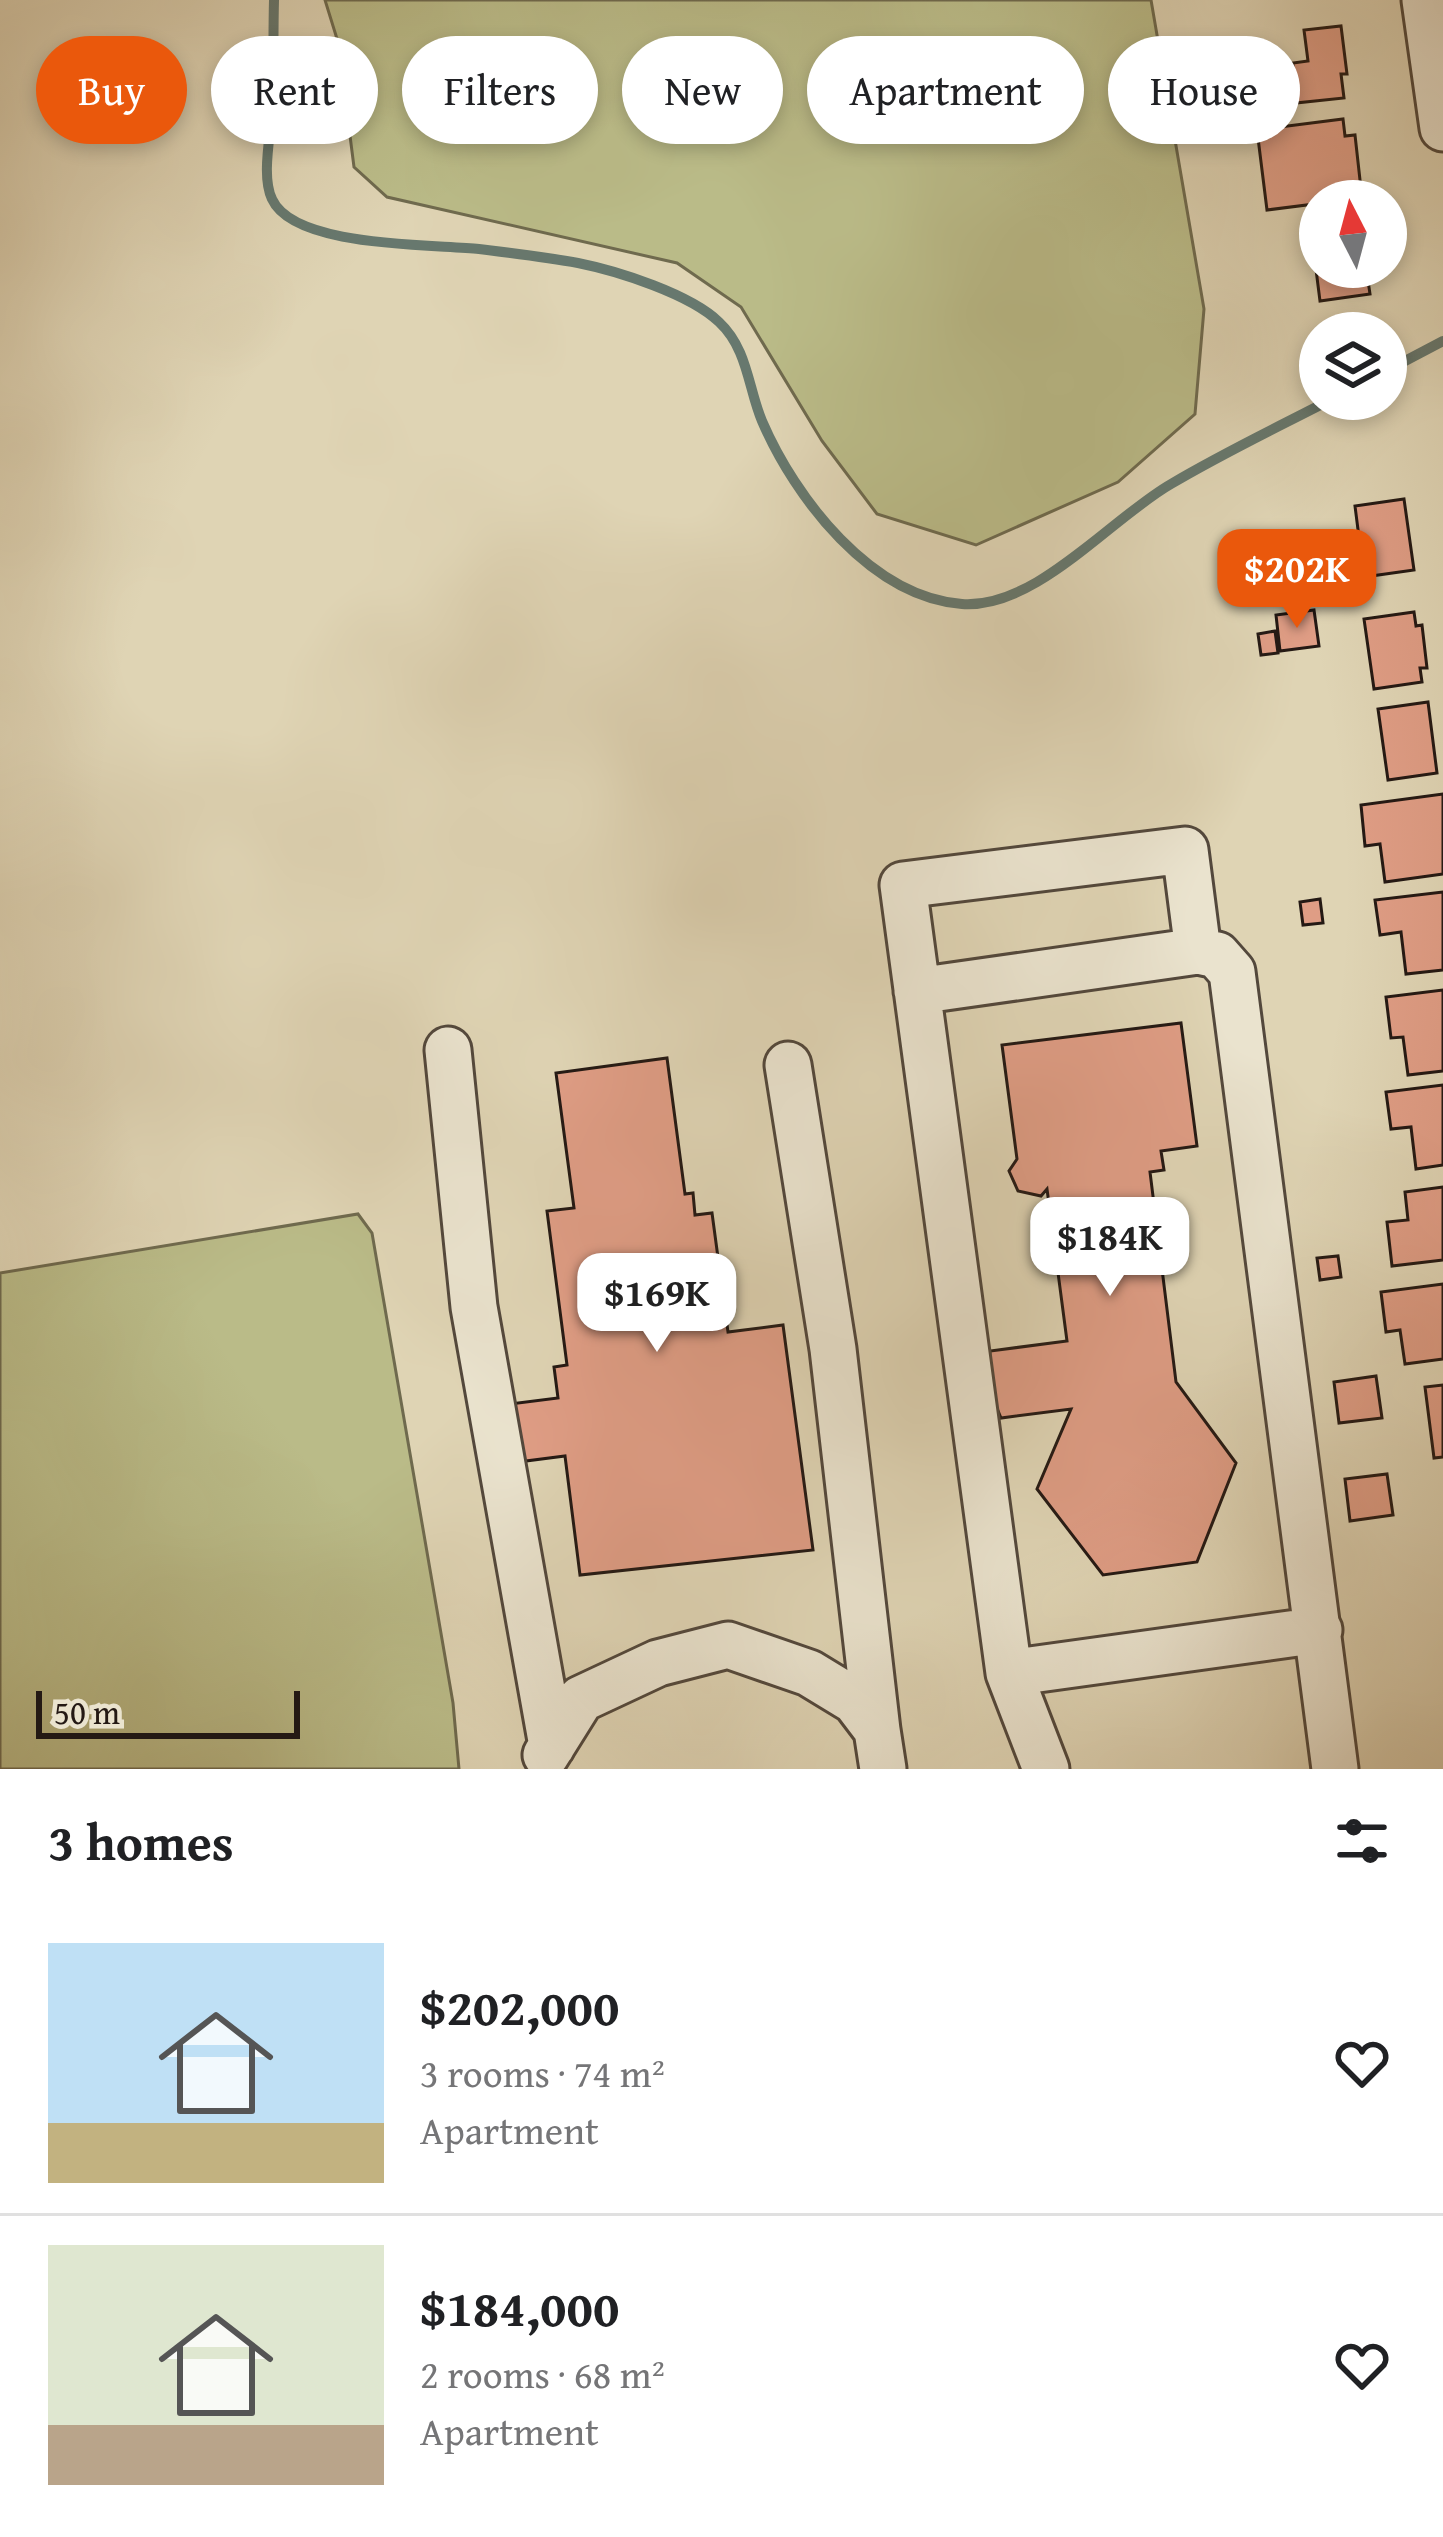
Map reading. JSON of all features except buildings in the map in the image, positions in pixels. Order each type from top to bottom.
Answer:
[{"type":"street","points":[[1426,0],[1443,128]]},
{"type":"street","points":[[1046,1769],[1009,1673],[903,885],[1185,850],[1198,951]]},
{"type":"street","points":[[917,991],[1198,951],[1217,955],[1232,972],[1335,1769]]},
{"type":"street","points":[[448,1050],[474,1307],[547,1757]]},
{"type":"street","points":[[788,1065],[833,1348],[880,1750]]},
{"type":"street","points":[[1009,1673],[1319,1630]]},
{"type":"street","points":[[547,1757],[581,1699],[658,1663],[728,1645],[809,1673],[855,1702],[880,1750]]},
{"type":"green space","points":[[325,0],[1151,0],[1157,36],[1108,36],[1108,144],[1176,144],[1204,309],[1195,414],[1118,482],[976,545],[877,514],[822,441],[741,307],[677,263],[387,197],[354,167],[351,144],[378,144],[378,36],[336,36]]},
{"type":"green space","points":[[358,1214],[372,1233],[453,1703],[459,1769],[0,1769],[0,1273]]},
{"type":"waterway","points":[[274,0],[267,179],[272,199],[285,215],[335,235],[578,263],[633,278],[690,302],[719,322],[736,344],[776,451],[816,511],[867,563],[929,597],[962,604],[990,602],[1017,592],[1071,559],[1171,484],[1299,416]]},
{"type":"waterway","points":[[1407,360],[1443,341]]}]
